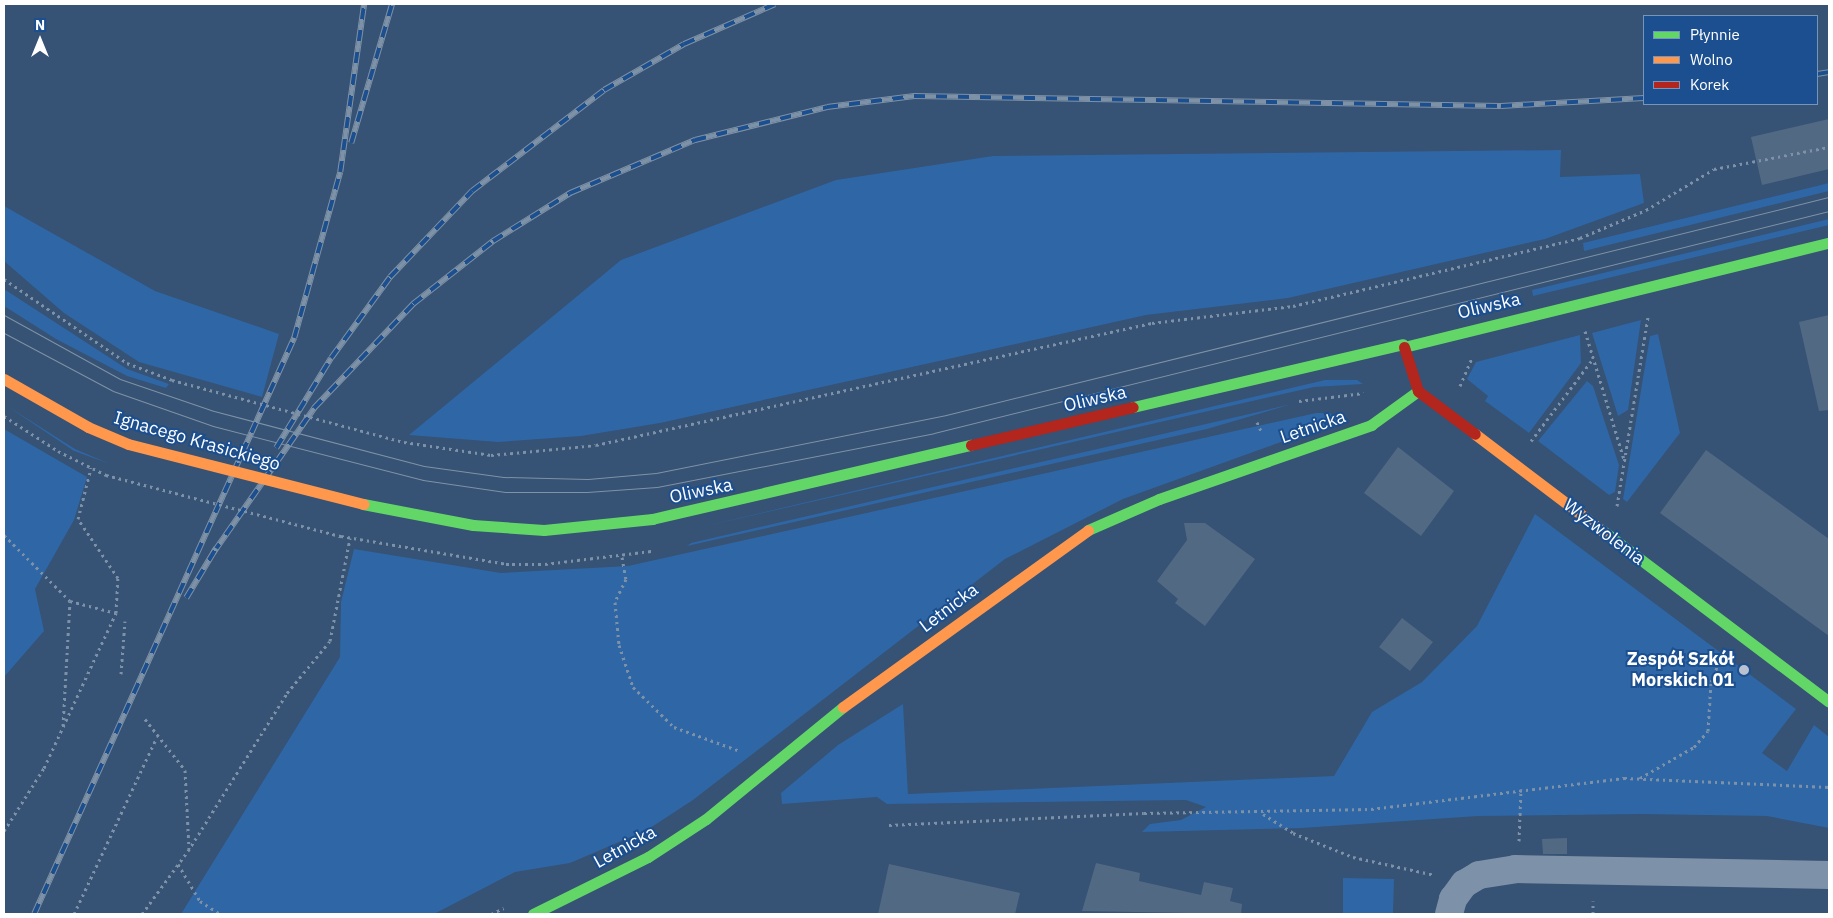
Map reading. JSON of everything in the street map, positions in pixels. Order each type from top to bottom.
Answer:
[{"type":"street","name":"Oliwska","points":[[363,504],[473,526],[544,530],[652,519],[1829,243]]},
{"type":"street","points":[[1403,344],[1418,391]]},
{"type":"street","name":"Ignacego Krasickiego","points":[[4,379],[88,428],[128,444],[363,504]]},
{"type":"street","name":"Wyzwolenia","points":[[1418,391],[1829,702]]},
{"type":"street","name":"Letnicka","points":[[533,914],[648,857],[706,819],[824,721],[1084,532],[1159,499],[1371,425],[1418,391]]},
{"type":"street","points":[[1449,914],[1453,899],[1464,884],[1479,875],[1518,869],[1829,875]]},
{"type":"path","points":[[4,279],[127,363],[172,380],[404,442],[492,455],[596,445],[1152,323],[1293,306],[1580,238],[1646,210],[1714,169],[1829,147]]},
{"type":"path","points":[[1616,514],[1649,313]]},
{"type":"path","points":[[1584,328],[1592,360],[1625,461]]},
{"type":"path","points":[[1527,446],[1592,360]]},
{"type":"path","points":[[1305,401],[1339,394]]},
{"type":"path","points":[[4,416],[106,475],[362,542]]},
{"type":"path","points":[[4,831],[63,729],[116,612],[118,578],[110,562],[91,542],[78,519],[91,468]]},
{"type":"path","points":[[4,535],[70,601],[116,612]]},
{"type":"path","points":[[142,914],[188,851],[287,693],[330,641],[336,599],[350,538]]},
{"type":"path","points":[[622,557],[626,579],[615,602],[618,645],[633,687],[674,727],[742,752],[764,770]]},
{"type":"path","points":[[63,729],[70,601]]},
{"type":"path","points":[[121,674],[125,621]]},
{"type":"path","points":[[1640,778],[1694,747],[1708,731],[1712,682],[1723,647]]},
{"type":"path","points":[[145,719],[157,738],[184,770],[188,851]]},
{"type":"path","points":[[74,914],[157,738]]},
{"type":"path","points":[[889,825],[1144,813],[1262,813],[1371,809],[1521,789],[1640,778],[1829,787]]},
{"type":"path","points":[[1518,869],[1521,789]]},
{"type":"path","points":[[1262,813],[1293,833],[1353,857],[1402,865],[1464,884]]},
{"type":"path","points":[[178,864],[200,901],[220,914]]},
{"type":"shaded area","points":[[1561,150],[1560,177],[1640,174],[1644,203],[1545,239],[1288,298],[1146,315],[660,423],[581,436],[498,442],[409,435],[621,260],[836,180],[993,156]]},
{"type":"shaded area","points":[[1829,183],[1829,191],[1584,251],[1583,243]]},
{"type":"shaded area","points":[[4,206],[155,291],[279,334],[262,397],[139,362],[64,313],[4,261]]},
{"type":"shaded area","points":[[1829,219],[1829,225],[1533,296],[1532,290]]},
{"type":"shaded area","points":[[4,289],[127,369],[169,384],[166,388],[127,376],[56,339],[4,306]]},
{"type":"shaded area","points":[[1641,320],[1628,410],[1618,416],[1592,333]]},
{"type":"shaded area","points":[[1658,334],[1680,433],[1627,502],[1623,499],[1650,336]]},
{"type":"shaded area","points":[[1580,335],[1581,363],[1529,433],[1485,401],[1488,396],[1467,379],[1476,362]]},
{"type":"shaded area","points":[[1325,380],[1357,380],[1363,384],[1314,387],[684,531]]},
{"type":"shaded area","points":[[1587,381],[1593,386],[1619,465],[1615,492],[1609,495],[1538,441]]},
{"type":"shaded area","points":[[4,404],[75,449],[110,464],[74,451]]},
{"type":"shaded area","points":[[1292,404],[1207,429],[687,546],[691,543]]},
{"type":"shaded area","points":[[1316,413],[1330,413],[1339,421],[1123,499],[1005,559],[693,800],[647,830],[570,863],[515,872],[434,914],[181,914],[340,657],[341,602],[354,549],[501,573],[628,566]]},
{"type":"shaded area","points":[[4,429],[87,477],[74,520],[35,589],[44,631],[4,677]]},
{"type":"shaded area","points":[[1535,514],[1796,709],[1762,753],[1787,771],[1814,725],[1829,737],[1829,828],[1767,816],[1642,814],[1478,816],[1302,828],[1142,832],[1150,824],[1181,820],[1206,807],[1186,800],[887,804],[877,797],[782,804],[781,793],[838,745],[903,704],[908,794],[1334,776],[1372,712],[1422,682],[1477,626]]},
{"type":"shaded area","points":[[1343,878],[1394,879],[1393,914],[1343,914]]},
{"type":"building","points":[[1829,119],[1829,169],[1762,185],[1751,137]]},
{"type":"building","points":[[1829,315],[1829,410],[1819,411],[1799,322]]},
{"type":"building","points":[[1398,447],[1454,491],[1421,536],[1364,493]]},
{"type":"building","points":[[1706,450],[1829,539],[1829,636],[1660,513]]},
{"type":"building","points":[[1184,523],[1205,523],[1255,559],[1205,626],[1175,603],[1178,599],[1157,581],[1187,540]]},
{"type":"building","points":[[1402,618],[1433,642],[1410,671],[1379,647]]},
{"type":"building","points":[[1567,838],[1567,854],[1543,854],[1542,839]]},
{"type":"building","points":[[1096,863],[1140,873],[1139,881],[1201,895],[1204,882],[1233,888],[1230,901],[1242,904],[1241,914],[1082,911]]},
{"type":"building","points":[[889,864],[1020,893],[1015,914],[878,914]]},
{"type":"tram line","points":[[4,315],[120,379],[214,411],[424,466],[503,477],[588,479],[656,473],[946,415],[1829,197]]},
{"type":"tram line","points":[[4,333],[113,391],[213,426],[423,480],[505,492],[587,492],[657,487],[934,433],[1829,211]]},
{"type":"railway","points":[[34,914],[294,338],[340,172],[364,4]]},
{"type":"railway","points":[[351,143],[392,4]]},
{"type":"railway","points":[[276,448],[331,358],[390,277],[472,191],[604,90],[684,44],[775,4]]},
{"type":"railway","points":[[1818,74],[1829,72]]},
{"type":"railway","points":[[213,553],[314,408],[413,304],[493,241],[570,193],[695,140],[827,107],[914,96],[1501,106],[1643,98]]},
{"type":"railway","points":[[186,598],[216,548]]},
{"type":"traffic: fast","points":[[1404,347],[1829,243]]},
{"type":"traffic: fast","points":[[1133,407],[1403,344]]},
{"type":"traffic: fast","points":[[1088,530],[1159,499],[1371,425],[1418,391]]},
{"type":"traffic: fast","points":[[363,504],[473,525],[544,530],[652,519],[971,445]]},
{"type":"traffic: fast","points":[[1603,531],[1829,702]]},
{"type":"traffic: fast","points":[[533,914],[648,857],[706,819],[843,707]]},
{"type":"traffic: slow","points":[[4,379],[88,427],[128,444]]},
{"type":"traffic: slow","points":[[1475,434],[1603,531]]},
{"type":"traffic: slow","points":[[128,444],[363,504]]},
{"type":"traffic: slow","points":[[843,707],[1088,530]]},
{"type":"traffic: jam","points":[[1404,347],[1418,391],[1475,434]]},
{"type":"traffic: jam","points":[[971,445],[1133,407]]},
{"type":"place","name":"Zespół Szkół Morskich 01","points":[[1744,670]]}]
